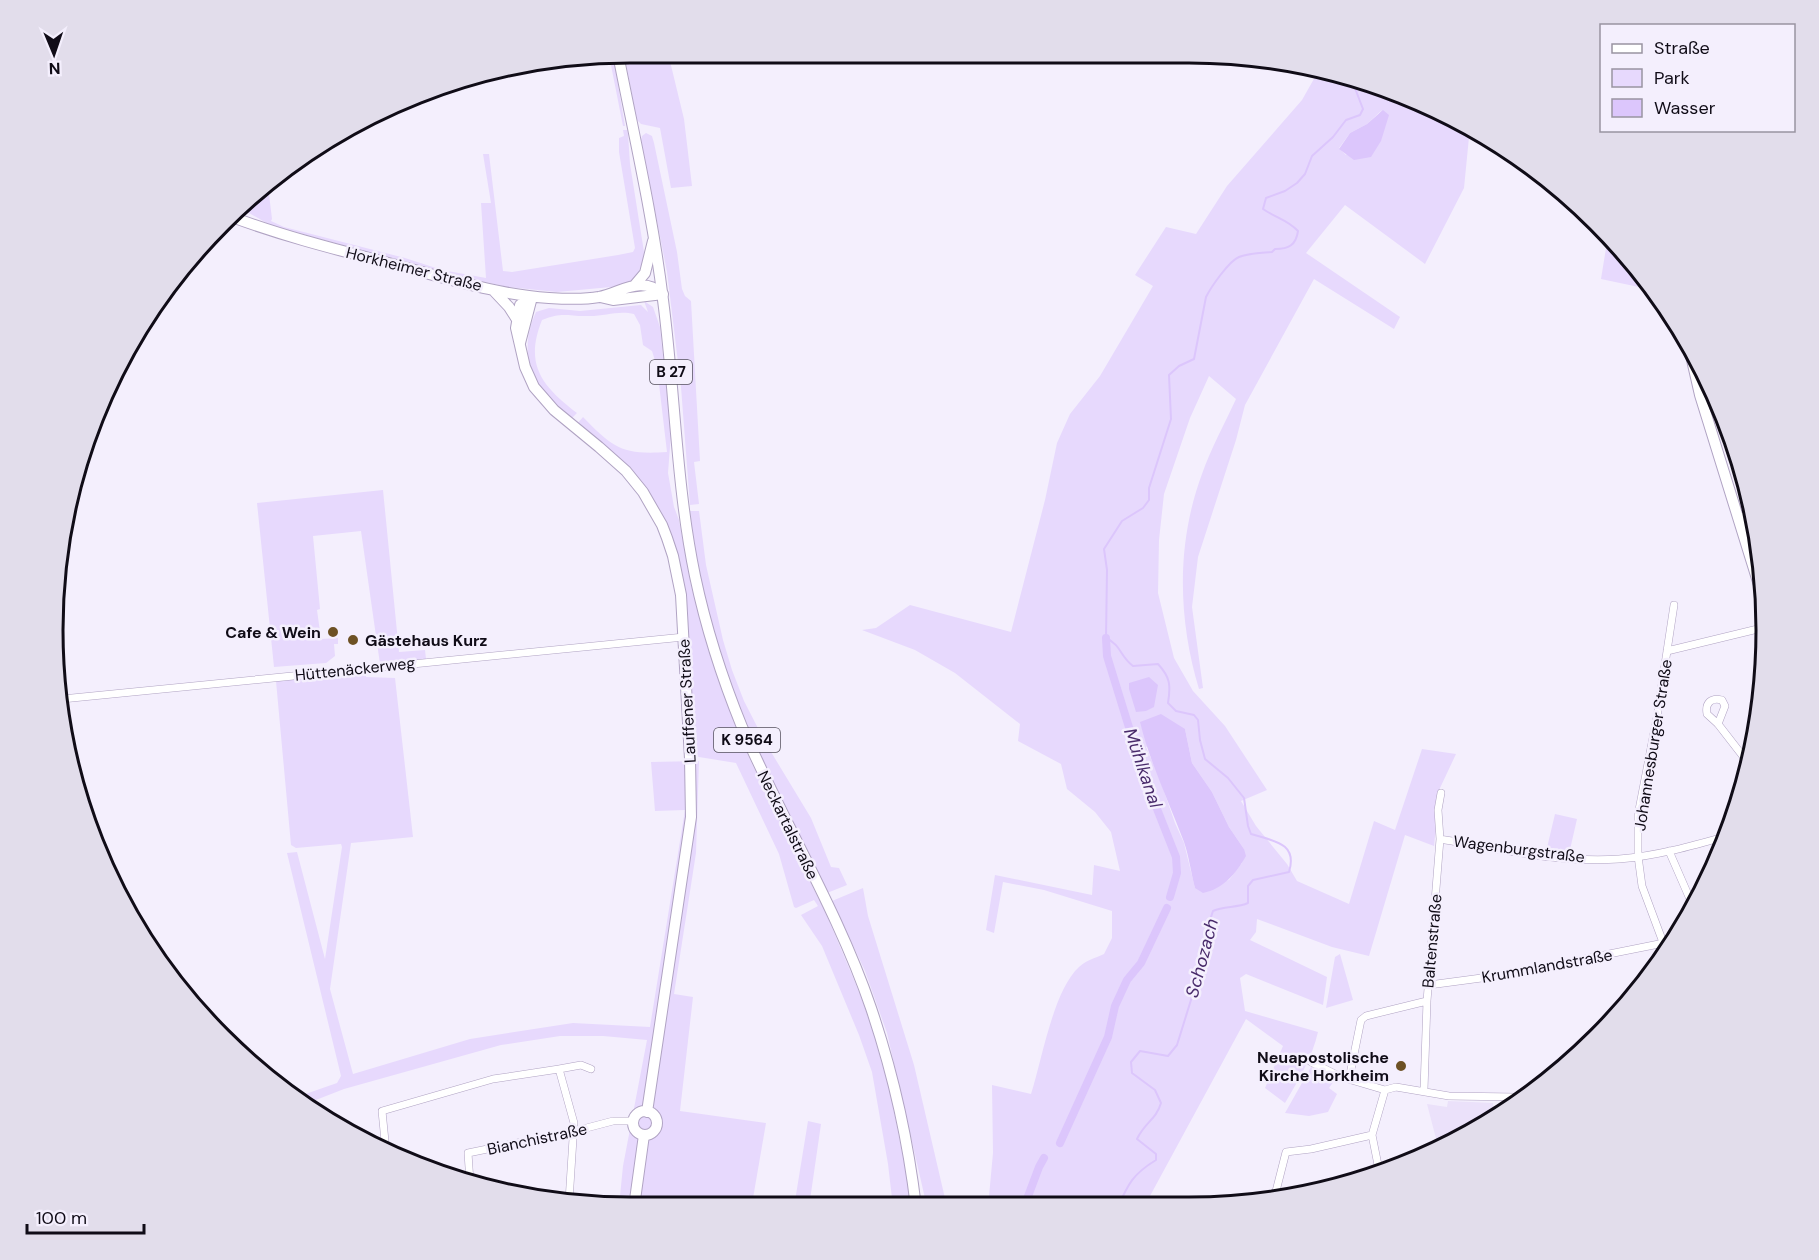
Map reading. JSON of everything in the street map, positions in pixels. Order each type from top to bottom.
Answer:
[{"type":"main road","name":"B 27","points":[[620,63],[663,294]]},
{"type":"main road","name":"Horkheimer Straße","points":[[242,217],[280,235],[493,290],[532,297],[559,299],[600,297],[634,286]]},
{"type":"main road","points":[[634,286],[641,280],[647,269],[654,240]]},
{"type":"main road","points":[[634,286],[651,286],[663,294]]},
{"type":"main road","points":[[493,290],[510,307],[516,318]]},
{"type":"main road","name":"Horkheimer Straße","points":[[600,297],[613,300],[663,294]]},
{"type":"main road","name":"Neckartalstraße","points":[[663,294],[678,450],[695,575],[717,660],[742,728],[846,945],[870,1007],[898,1105],[914,1197]]},
{"type":"main road","points":[[516,318],[520,305],[532,297]]},
{"type":"main road","points":[[520,344],[532,297]]},
{"type":"main road","name":"Lauffener Straße","points":[[516,318],[516,328],[530,377],[546,402],[626,471],[643,492],[662,525],[677,574],[684,637],[691,818],[647,1112],[655,1116],[657,1125],[652,1133],[644,1135],[636,1197]]},
{"type":"main road","points":[[1695,374],[1751,559]]},
{"type":"main road","points":[[644,1135],[635,1131],[633,1121],[638,1113],[647,1112]]},
{"type":"street","points":[[1739,518],[1744,516]]},
{"type":"street","name":"Johannesburger Straße","points":[[1663,940],[1642,886],[1638,856],[1638,815],[1674,605]]},
{"type":"street","points":[[1667,651],[1756,629]]},
{"type":"street","name":"Hüttenäckerweg","points":[[67,698],[684,637]]},
{"type":"street","points":[[1718,724],[1742,755]]},
{"type":"street","name":"Baltenstraße","points":[[1424,1090],[1427,1001],[1440,839],[1438,810],[1442,793]]},
{"type":"street","name":"Wagenburgstraße","points":[[1440,839],[1562,857],[1618,859],[1669,851],[1716,839]]},
{"type":"street","points":[[1669,851],[1689,897]]},
{"type":"street","name":"Krummlandstraße","points":[[1429,985],[1504,975],[1661,944]]},
{"type":"street","points":[[1349,1080],[1361,1020],[1366,1016],[1427,1001]]},
{"type":"street","points":[[1311,1062],[1349,1080],[1385,1090],[1396,1087],[1449,1096],[1511,1096]]},
{"type":"street","points":[[385,1142],[382,1112],[517,1074],[581,1065],[591,1069]]},
{"type":"street","points":[[559,1069],[575,1131],[570,1193]]},
{"type":"street","points":[[1378,1165],[1372,1135],[1385,1090]]},
{"type":"street","name":"Bianchistraße","points":[[469,1174],[468,1153],[613,1121],[633,1121]]},
{"type":"street","points":[[1276,1190],[1286,1152],[1311,1149],[1372,1135]]},
{"type":"shaded area","points":[[1448,1101],[1493,1103],[1494,1108],[1437,1141],[1427,1104],[1447,1107]]},
{"type":"green space","points":[[614,63],[625,126],[623,126],[611,64]]},
{"type":"green space","points":[[626,63],[670,63],[684,119],[692,186],[671,188],[660,128],[641,124],[637,120]]},
{"type":"green space","points":[[1315,77],[1371,93],[1406,106],[1469,137],[1464,188],[1425,264],[1345,205],[1306,253],[1400,317],[1394,329],[1314,279],[1245,405],[1198,557],[1192,607],[1203,688],[1199,689],[1187,636],[1183,582],[1184,554],[1194,500],[1202,474],[1236,399],[1209,376],[1190,418],[1164,494],[1159,540],[1158,593],[1174,658],[1193,691],[1225,726],[1267,790],[1241,801],[1256,826],[1287,864],[1297,881],[1349,904],[1374,821],[1395,830],[1422,749],[1456,754],[1440,788],[1434,846],[1405,835],[1369,956],[1332,947],[1257,919],[1256,932],[1250,940],[1327,977],[1323,1005],[1246,974],[1240,978],[1245,1011],[1318,1032],[1309,1060],[1285,1103],[1265,1088],[1283,1046],[1246,1019],[1149,1197],[989,1197],[993,1153],[992,1085],[1031,1094],[1049,1027],[1062,992],[1079,967],[1104,954],[1112,938],[1112,911],[1044,890],[1003,882],[994,933],[986,930],[995,875],[1092,895],[1094,865],[1120,871],[1111,832],[1095,812],[1067,789],[1061,764],[1018,741],[1020,724],[955,673],[915,650],[862,630],[876,628],[910,605],[1011,632],[1045,500],[1057,443],[1070,414],[1100,376],[1153,286],[1135,275],[1166,227],[1196,234],[1227,186],[1302,100]],"holes":[[[1382,110],[1346,155],[1339,148],[1350,133],[1367,124]],[[1185,729],[1192,763],[1212,792],[1229,827],[1244,849],[1242,863],[1229,880],[1195,888],[1184,843],[1146,747]]]},
{"type":"green space","points":[[623,130],[627,130],[644,252],[639,271],[642,272],[633,281],[622,286],[557,292],[508,287],[444,273],[270,225],[247,212],[269,193],[271,221],[284,227],[405,258],[442,270],[486,278],[481,203],[491,203],[483,154],[489,154],[503,271],[512,272],[633,252],[635,248],[619,152],[619,138],[624,136]]},
{"type":"green space","points":[[646,133],[652,136],[654,143],[677,252],[682,289],[691,301],[700,461],[694,462],[699,504],[690,505],[681,387],[667,272],[641,140]]},
{"type":"green space","points":[[1606,247],[1641,287],[1601,279]]},
{"type":"green space","points":[[644,301],[653,307],[660,327],[671,434],[668,473],[691,585],[709,652],[735,725],[752,764],[828,918],[860,994],[890,1092],[910,1197],[892,1197],[872,1072],[822,946],[801,915],[818,906],[814,900],[794,907],[779,854],[736,763],[695,755],[687,605],[678,554],[660,514],[577,424],[583,417],[602,436],[619,447],[639,452],[667,452],[657,367],[652,351],[643,345],[640,325],[634,314],[561,315],[542,320],[535,350],[536,362],[546,384],[577,413],[571,419],[548,396],[533,372],[528,344],[536,312],[549,308],[580,311],[641,305],[648,312]]},
{"type":"green space","points":[[383,490],[399,652],[425,650],[426,659],[380,664],[361,531],[313,536],[321,639],[338,638],[338,644],[334,644],[335,656],[326,663],[274,667],[257,503]]},
{"type":"green space","points":[[690,511],[699,511],[706,565],[723,640],[744,701],[765,742],[811,818],[831,867],[839,868],[847,885],[827,893],[778,796],[740,710],[705,598]]},
{"type":"green space","points":[[1746,524],[1749,544],[1743,525]]},
{"type":"green space","points":[[365,670],[366,677],[395,678],[413,837],[351,843],[330,989],[353,1074],[470,1039],[573,1023],[650,1027],[685,810],[655,811],[651,762],[699,761],[696,853],[674,994],[693,997],[680,1111],[766,1123],[753,1197],[620,1197],[623,1166],[647,1040],[603,1036],[560,1036],[501,1045],[344,1089],[314,1101],[305,1094],[337,1083],[341,1076],[287,853],[297,852],[325,959],[342,847],[341,844],[296,848],[291,845],[276,681]]},
{"type":"green space","points":[[1555,814],[1577,819],[1569,854],[1546,852]]},
{"type":"green space","points":[[863,888],[868,916],[914,1065],[945,1197],[925,1197],[887,1033],[865,971],[832,901]]},
{"type":"green space","points":[[1340,954],[1353,1000],[1326,1008],[1335,957]]},
{"type":"green space","points":[[1311,1067],[1336,1078],[1329,1088],[1337,1094],[1328,1112],[1309,1116],[1285,1113]]},
{"type":"green space","points":[[808,1121],[821,1124],[810,1197],[796,1197]]},
{"type":"water","points":[[1383,110],[1389,115],[1381,141],[1371,157],[1354,160],[1339,149],[1350,133],[1367,124]]},
{"type":"water","points":[[1149,677],[1158,685],[1154,707],[1136,712],[1129,683]]},
{"type":"water","points":[[1161,714],[1185,729],[1192,763],[1212,792],[1246,856],[1228,880],[1217,888],[1203,893],[1195,888],[1184,842],[1154,767],[1140,722]]},
{"type":"waterway","name":"Schozach","points":[[1123,1197],[1132,1180],[1156,1160],[1156,1154],[1137,1139],[1161,1103],[1155,1090],[1132,1073],[1131,1062],[1140,1051],[1168,1056],[1177,1045],[1204,958],[1208,926],[1213,911],[1248,903],[1248,886],[1253,880],[1289,872],[1291,862],[1287,849],[1282,845],[1251,834],[1244,798],[1228,778],[1205,759],[1198,720],[1194,715],[1176,711],[1168,703],[1169,682],[1158,664],[1133,666],[1115,644],[1106,638],[1107,570],[1104,549],[1122,521],[1143,508],[1149,500],[1149,488],[1171,419],[1169,375],[1179,366],[1194,359],[1206,297],[1235,259],[1272,252],[1294,243],[1298,231],[1263,209],[1266,198],[1285,191],[1297,183],[1305,174],[1312,156],[1333,137],[1346,120],[1360,115],[1363,109],[1355,88]]},
{"type":"waterway","name":"Mühlkanal","points":[[1106,638],[1107,656],[1144,776],[1176,857],[1177,873],[1170,897]]},
{"type":"waterway","name":"Mühlkanal","points":[[1060,1143],[1108,1037],[1115,1006],[1127,980],[1141,963],[1167,908]]},
{"type":"waterway","name":"Mühlkanal","points":[[1028,1197],[1044,1158]]},
{"type":"place","name":"Cafe & Wein","points":[[333,632]]},
{"type":"place","name":"Gästehaus Kurz","points":[[353,640]]},
{"type":"place","name":"Neuapostolische Kirche Horkheim","points":[[1401,1066]]}]
